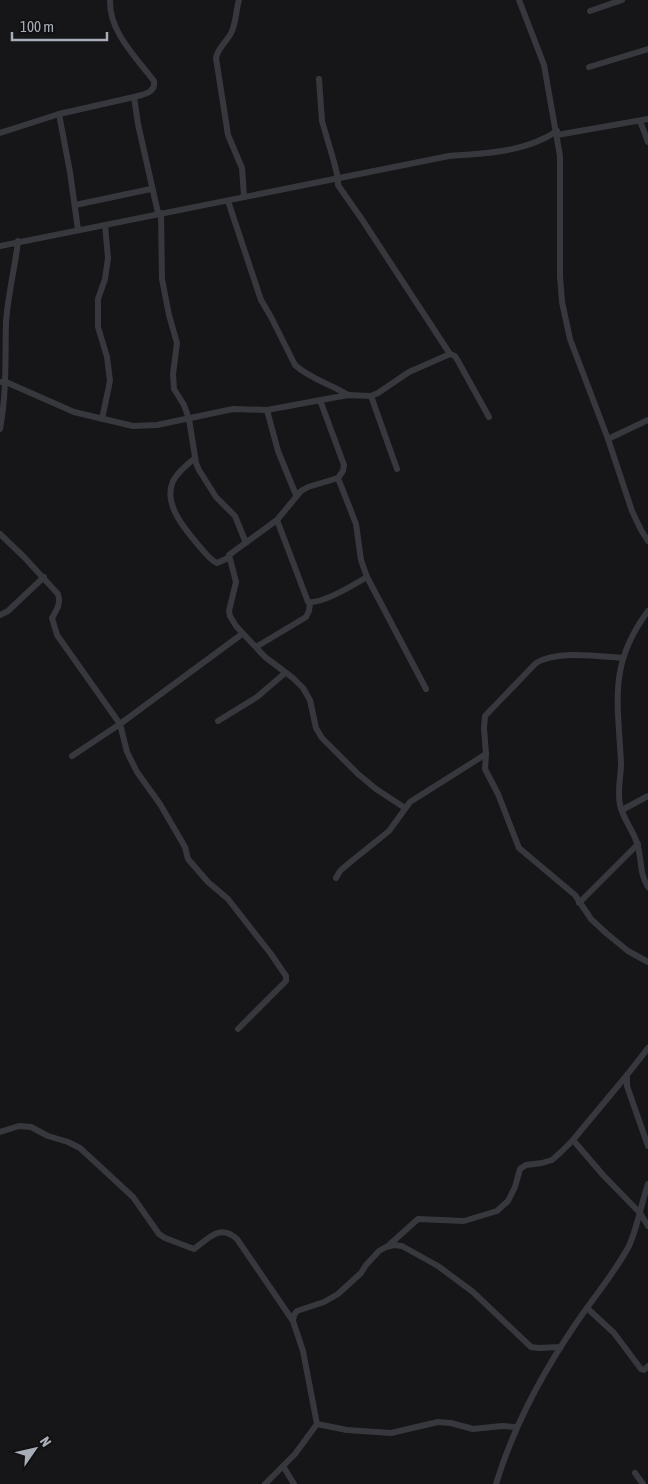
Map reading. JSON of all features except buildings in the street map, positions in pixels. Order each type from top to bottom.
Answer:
[{"type":"street","points":[[0,133],[58,114],[151,92],[155,84],[115,27],[111,17],[110,0]]},
{"type":"street","points":[[239,0],[233,29],[229,38],[217,52],[216,58],[228,135],[242,168],[244,196]]},
{"type":"street","points":[[519,0],[544,65],[557,133],[560,156],[560,276],[562,302],[570,339],[608,439],[632,511],[648,540]]},
{"type":"street","points":[[590,11],[622,0]]},
{"type":"street","points":[[589,66],[648,49]]},
{"type":"street","points":[[319,79],[322,121],[338,178],[338,185],[450,354],[455,356],[489,417]]},
{"type":"street","points":[[134,97],[151,189],[160,213],[162,279],[177,343],[174,389],[184,405],[189,419],[195,458],[199,470],[216,497],[235,516],[246,542]]},
{"type":"street","points":[[58,114],[78,230]]},
{"type":"street","points":[[0,246],[449,156],[493,153],[522,147],[557,133],[648,119]]},
{"type":"street","points":[[640,120],[648,142]]},
{"type":"street","points":[[74,205],[151,189]]},
{"type":"street","points":[[228,201],[261,300],[295,365],[301,371],[334,386],[348,395]]},
{"type":"street","points":[[102,419],[110,381],[107,357],[98,327],[98,299],[105,279],[108,258],[106,225]]},
{"type":"street","points":[[0,429],[5,403],[3,382],[6,322],[18,242]]},
{"type":"street","points":[[3,382],[74,412],[133,426],[157,425],[233,409],[266,410],[348,395],[371,396],[409,372],[450,354]]},
{"type":"street","points":[[371,396],[397,469]]},
{"type":"street","points":[[195,458],[174,479],[170,492],[171,498],[178,519],[184,529],[211,559],[217,562],[228,558],[232,552],[277,520],[296,495],[308,487],[338,478],[344,465],[320,400]]},
{"type":"street","points":[[266,410],[278,451],[296,495]]},
{"type":"street","points":[[608,439],[648,420]]},
{"type":"street","points":[[338,478],[356,524],[361,560],[367,577],[426,689]]},
{"type":"street","points":[[277,520],[306,600],[310,603]]},
{"type":"street","points":[[0,534],[44,577],[58,594],[60,599],[59,606],[52,618],[57,635],[120,724],[126,752],[137,772],[160,804],[185,847],[188,858],[208,882],[228,899],[286,976],[286,981],[238,1029]]},
{"type":"street","points":[[228,558],[236,582],[230,605],[230,616],[242,634],[266,657],[293,678],[310,700],[316,728],[322,738],[358,774],[376,789],[405,808]]},
{"type":"street","points":[[0,615],[8,611],[44,577]]},
{"type":"street","points":[[310,603],[329,596],[367,577]]},
{"type":"street","points":[[256,647],[306,618],[310,603]]},
{"type":"street","points":[[648,611],[628,644],[622,658],[616,691],[621,768],[619,797],[622,810],[638,844],[643,877],[648,887]]},
{"type":"street","points":[[72,756],[120,724],[242,634]]},
{"type":"street","points":[[622,658],[562,656],[546,658],[536,663],[485,716],[485,769],[498,794],[516,844],[575,895],[591,919],[606,933],[628,951],[648,962]]},
{"type":"street","points":[[218,721],[257,697],[285,672]]},
{"type":"street","points":[[336,878],[340,871],[389,831],[414,798],[427,792],[486,754]]},
{"type":"street","points":[[622,810],[648,796]]},
{"type":"street","points":[[579,903],[638,844]]},
{"type":"street","points":[[293,1321],[297,1311],[324,1302],[338,1294],[361,1273],[379,1251],[418,1219],[464,1221],[497,1211],[508,1201],[515,1187],[520,1169],[526,1164],[552,1160],[573,1140],[648,1048]]},
{"type":"street","points":[[627,1075],[630,1098],[648,1146]]},
{"type":"street","points":[[0,1132],[19,1126],[31,1127],[48,1136],[80,1148],[133,1197],[159,1234],[165,1238],[194,1249],[214,1235],[224,1231],[229,1232],[237,1239],[293,1321],[303,1351],[312,1404],[318,1424]]},
{"type":"street","points":[[573,1140],[603,1175],[640,1213],[648,1226]]},
{"type":"street","points":[[496,1484],[516,1427],[538,1382],[618,1265],[629,1244],[648,1184]]},
{"type":"street","points":[[386,1247],[402,1246],[438,1266],[473,1292],[531,1347],[561,1347]]},
{"type":"street","points":[[587,1308],[614,1333],[641,1370],[648,1366]]},
{"type":"street","points":[[318,1424],[347,1430],[391,1433],[438,1422],[474,1429],[502,1426],[516,1427]]},
{"type":"street","points":[[265,1484],[295,1454],[318,1424]]},
{"type":"street","points":[[283,1466],[294,1484]]},
{"type":"street","points":[[634,1473],[643,1484]]}]
